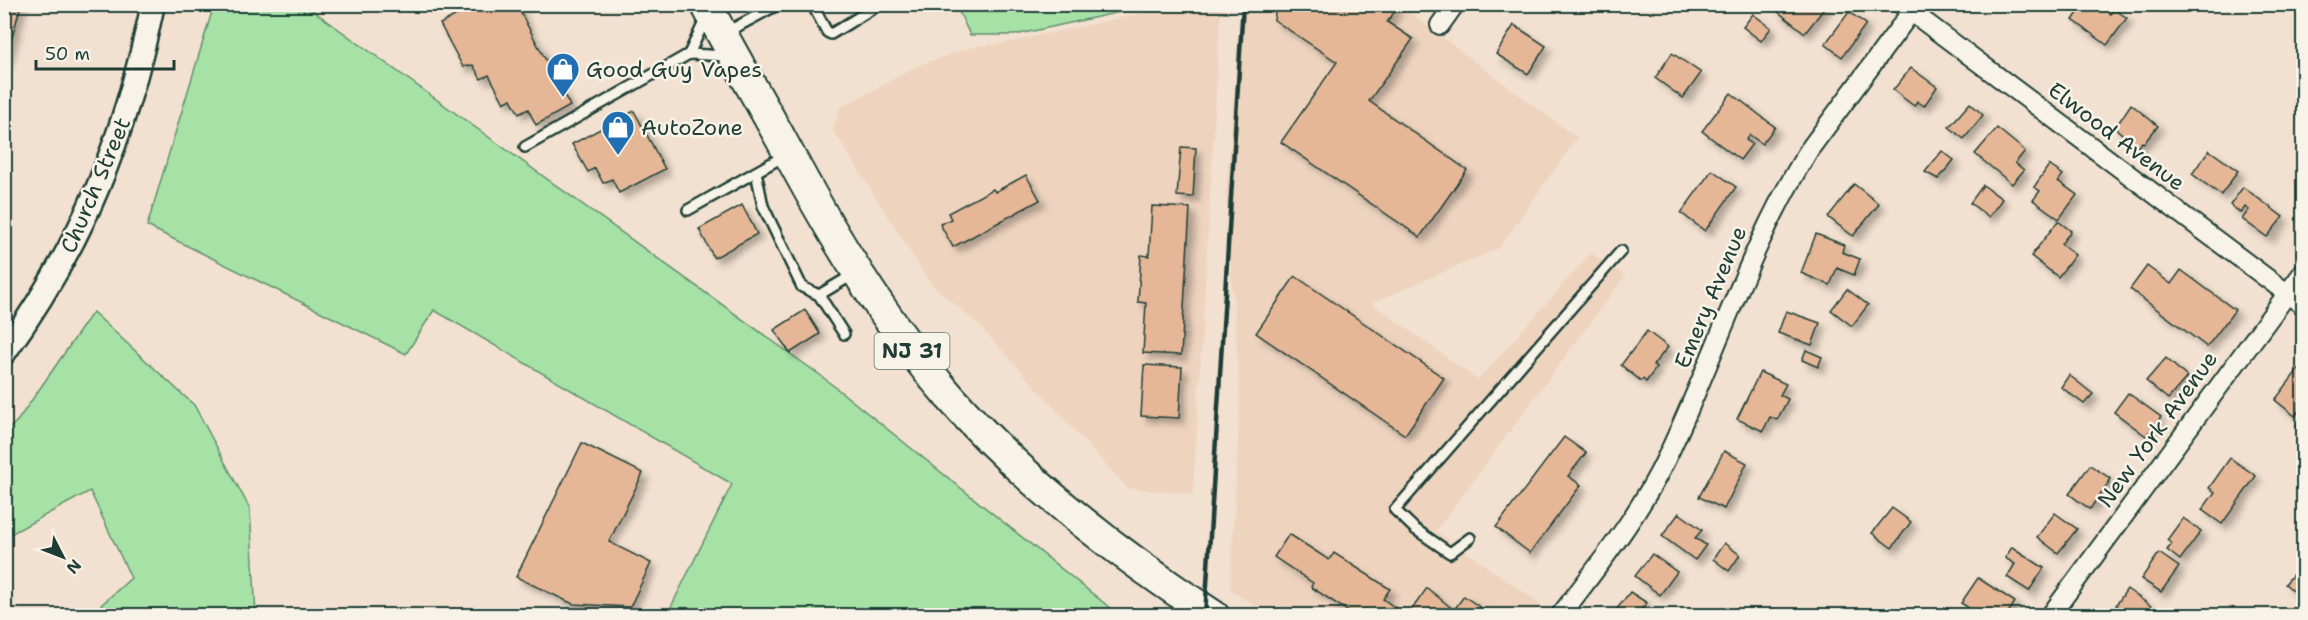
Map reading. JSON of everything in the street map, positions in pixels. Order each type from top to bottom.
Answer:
[{"type":"highway","name":"NJ 31","points":[[718,26],[856,272],[918,359],[951,398],[1023,470],[1063,506],[1105,540],[1214,615]]},
{"type":"street","name":"Church Street","points":[[4,353],[38,304],[83,224],[101,181],[131,95],[153,4]]},
{"type":"street","points":[[1440,25],[1455,4]]},
{"type":"street","name":"Elwood Avenue","points":[[1910,7],[2304,306]]},
{"type":"street","name":"Emery Avenue","points":[[1560,615],[1638,508],[1667,458],[1760,238],[1795,172],[1910,7]]},
{"type":"street","name":"New York Avenue","points":[[2050,615],[2304,271]]},
{"type":"lane","points":[[525,147],[688,54],[718,26],[778,4]]},
{"type":"lane","points":[[812,4],[827,32],[831,34],[880,4]]},
{"type":"lane","points":[[688,54],[718,26]]},
{"type":"lane","points":[[688,210],[788,154]]},
{"type":"lane","points":[[756,172],[763,206],[802,287],[819,295],[844,334]]},
{"type":"lane","points":[[1470,538],[1450,553],[1415,528],[1395,510],[1621,251]]},
{"type":"lane","points":[[819,295],[856,272]]},
{"type":"shaded area","points":[[1179,5],[1221,5],[1193,494],[1127,488],[978,324],[930,283],[833,130],[840,108],[919,65],[972,47],[1009,42]]},
{"type":"shaded area","points":[[1241,5],[1399,5],[1577,138],[1499,248],[1372,303],[1478,380],[1591,253],[1625,276],[1436,531],[1541,604],[1532,615],[1268,615],[1230,589],[1240,400],[1226,195]]},
{"type":"green space","points":[[214,5],[305,5],[820,375],[1119,615],[667,615],[732,484],[434,310],[406,354],[147,226]]},
{"type":"green space","points":[[956,5],[1152,5],[1015,35],[970,35]]},
{"type":"green space","points":[[93,312],[194,405],[250,509],[256,615],[90,615],[131,578],[90,491],[5,537],[5,433],[18,420]]},
{"type":"building","points":[[4,4],[21,4],[4,68]]},
{"type":"building","points":[[476,4],[516,4],[570,106],[536,125],[528,109],[519,114],[511,99],[504,103],[489,75],[481,79],[473,65],[463,67],[440,24]]},
{"type":"building","points":[[1276,4],[1388,4],[1396,10],[1387,22],[1413,39],[1369,101],[1467,170],[1420,237],[1281,142],[1337,62],[1274,20]]},
{"type":"building","points":[[1782,4],[1827,5],[1805,33],[1777,11]]},
{"type":"building","points":[[2084,4],[2099,4],[2111,14],[2114,9],[2127,18],[2107,45],[2073,20]]},
{"type":"building","points":[[1849,12],[1866,24],[1842,57],[1825,44]]},
{"type":"building","points":[[1753,14],[1771,28],[1761,41],[1743,27]]},
{"type":"building","points":[[1514,25],[1546,46],[1528,74],[1496,54]]},
{"type":"building","points":[[1672,53],[1701,73],[1683,98],[1655,78]]},
{"type":"building","points":[[1911,68],[1937,87],[1924,106],[1917,101],[1914,106],[1893,90]]},
{"type":"building","points":[[1731,93],[1775,127],[1762,144],[1750,135],[1746,140],[1752,144],[1740,160],[1702,131]]},
{"type":"building","points":[[1970,103],[1983,115],[1964,139],[1949,127]]},
{"type":"building","points":[[2131,104],[2158,126],[2138,147],[2115,128]]},
{"type":"building","name":"AutoZone","points":[[634,111],[665,169],[619,193],[612,179],[603,183],[595,168],[588,172],[572,144]]},
{"type":"building","points":[[1997,128],[2025,151],[2015,163],[2024,170],[2012,184],[1975,154]]},
{"type":"building","points":[[1181,147],[1196,148],[1193,197],[1177,196]]},
{"type":"building","points":[[2209,150],[2238,171],[2221,195],[2192,174]]},
{"type":"building","points":[[1942,151],[1954,160],[1938,179],[1925,172]]},
{"type":"building","points":[[2049,165],[2063,175],[2058,181],[2077,195],[2059,219],[2033,200],[2040,191],[2034,187]]},
{"type":"building","points":[[1712,170],[1736,187],[1705,231],[1681,213]]},
{"type":"building","points":[[1026,175],[1040,200],[953,247],[940,224],[951,219],[948,213],[993,189],[995,192]]},
{"type":"building","points":[[1854,184],[1879,204],[1853,236],[1828,217]]},
{"type":"building","points":[[1983,185],[2002,199],[1989,217],[1970,203]]},
{"type":"building","points":[[2243,187],[2283,217],[2267,237],[2242,219],[2249,210],[2245,207],[2241,213],[2230,205]]},
{"type":"building","points":[[742,205],[757,234],[714,258],[699,229]]},
{"type":"building","points":[[1152,206],[1190,208],[1181,355],[1143,353],[1146,303],[1138,302],[1141,255],[1149,256]]},
{"type":"building","points":[[2058,221],[2071,231],[2061,244],[2075,255],[2058,277],[2031,256]]},
{"type":"building","points":[[1816,234],[1844,245],[1842,252],[1860,259],[1854,275],[1837,268],[1830,285],[1801,273]]},
{"type":"building","points":[[2147,266],[2171,284],[2181,270],[2235,310],[2207,347],[2130,289]]},
{"type":"building","points":[[1295,276],[1444,378],[1405,435],[1256,333]]},
{"type":"building","points":[[1847,289],[1868,305],[1852,326],[1831,310]]},
{"type":"building","points":[[805,310],[820,334],[790,353],[774,330]]},
{"type":"building","points":[[1786,311],[1820,323],[1812,345],[1778,333]]},
{"type":"building","points":[[1647,331],[1668,347],[1653,365],[1656,368],[1646,382],[1643,379],[1641,381],[1621,365]]},
{"type":"building","points":[[1806,350],[1822,357],[1818,367],[1802,360]]},
{"type":"building","points":[[2166,358],[2187,377],[2168,399],[2146,381]]},
{"type":"building","points":[[1144,365],[1182,367],[1179,418],[1141,416]]},
{"type":"building","points":[[2300,367],[2304,370],[2304,411],[2300,409],[2295,416],[2275,400]]},
{"type":"building","points":[[1760,372],[1786,384],[1780,395],[1788,399],[1777,420],[1770,417],[1763,431],[1737,419]]},
{"type":"building","points":[[2069,375],[2093,394],[2084,404],[2061,387]]},
{"type":"building","points":[[2128,393],[2161,417],[2146,436],[2114,412]]},
{"type":"building","points":[[2304,416],[2304,431],[2296,426]]},
{"type":"building","points":[[1564,437],[1586,453],[1568,476],[1581,485],[1530,553],[1496,527]]},
{"type":"building","points":[[582,443],[643,473],[609,542],[651,563],[630,607],[573,604],[516,577]]},
{"type":"building","points":[[1724,451],[1747,463],[1724,509],[1699,497]]},
{"type":"building","points":[[2230,458],[2256,476],[2222,524],[2202,510],[2215,492],[2209,488]]},
{"type":"building","points":[[2090,465],[2111,479],[2090,509],[2069,494]]},
{"type":"building","points":[[1892,508],[1911,522],[1892,548],[1872,533]]},
{"type":"building","points":[[1679,513],[1702,530],[1695,538],[1706,545],[1695,560],[1662,536]]},
{"type":"building","points":[[2055,513],[2077,529],[2058,553],[2037,537]]},
{"type":"building","points":[[2183,518],[2201,531],[2180,560],[2167,550],[2172,544],[2167,540]]},
{"type":"building","points":[[1289,534],[1329,560],[1334,553],[1390,589],[1383,599],[1407,616],[1355,616],[1311,587],[1313,583],[1274,557]]},
{"type":"building","points":[[1724,543],[1740,555],[1729,571],[1713,559]]},
{"type":"building","points":[[2012,547],[2044,568],[2029,591],[2007,577],[2015,564],[2005,558]]},
{"type":"building","points":[[2159,553],[2179,567],[2161,592],[2141,579]]},
{"type":"building","points":[[1652,554],[1677,572],[1660,595],[1635,576]]},
{"type":"building","points":[[2296,571],[2304,578],[2302,598],[2285,584]]},
{"type":"building","points":[[1978,578],[2015,602],[2006,616],[1981,616],[1961,603]]},
{"type":"building","points":[[1427,588],[1454,610],[1464,596],[1485,611],[1482,616],[1407,616]]},
{"type":"building","points":[[2127,589],[2161,613],[2160,616],[2130,616],[2116,605]]},
{"type":"building","points":[[1630,592],[1647,603],[1635,616],[1624,616],[1616,610]]},
{"type":"railway","points":[[1205,616],[1243,4]]},
{"type":"place","name":"Good Guy Vapes","points":[[563,98]]},
{"type":"place","name":"AutoZone","points":[[618,156]]}]
